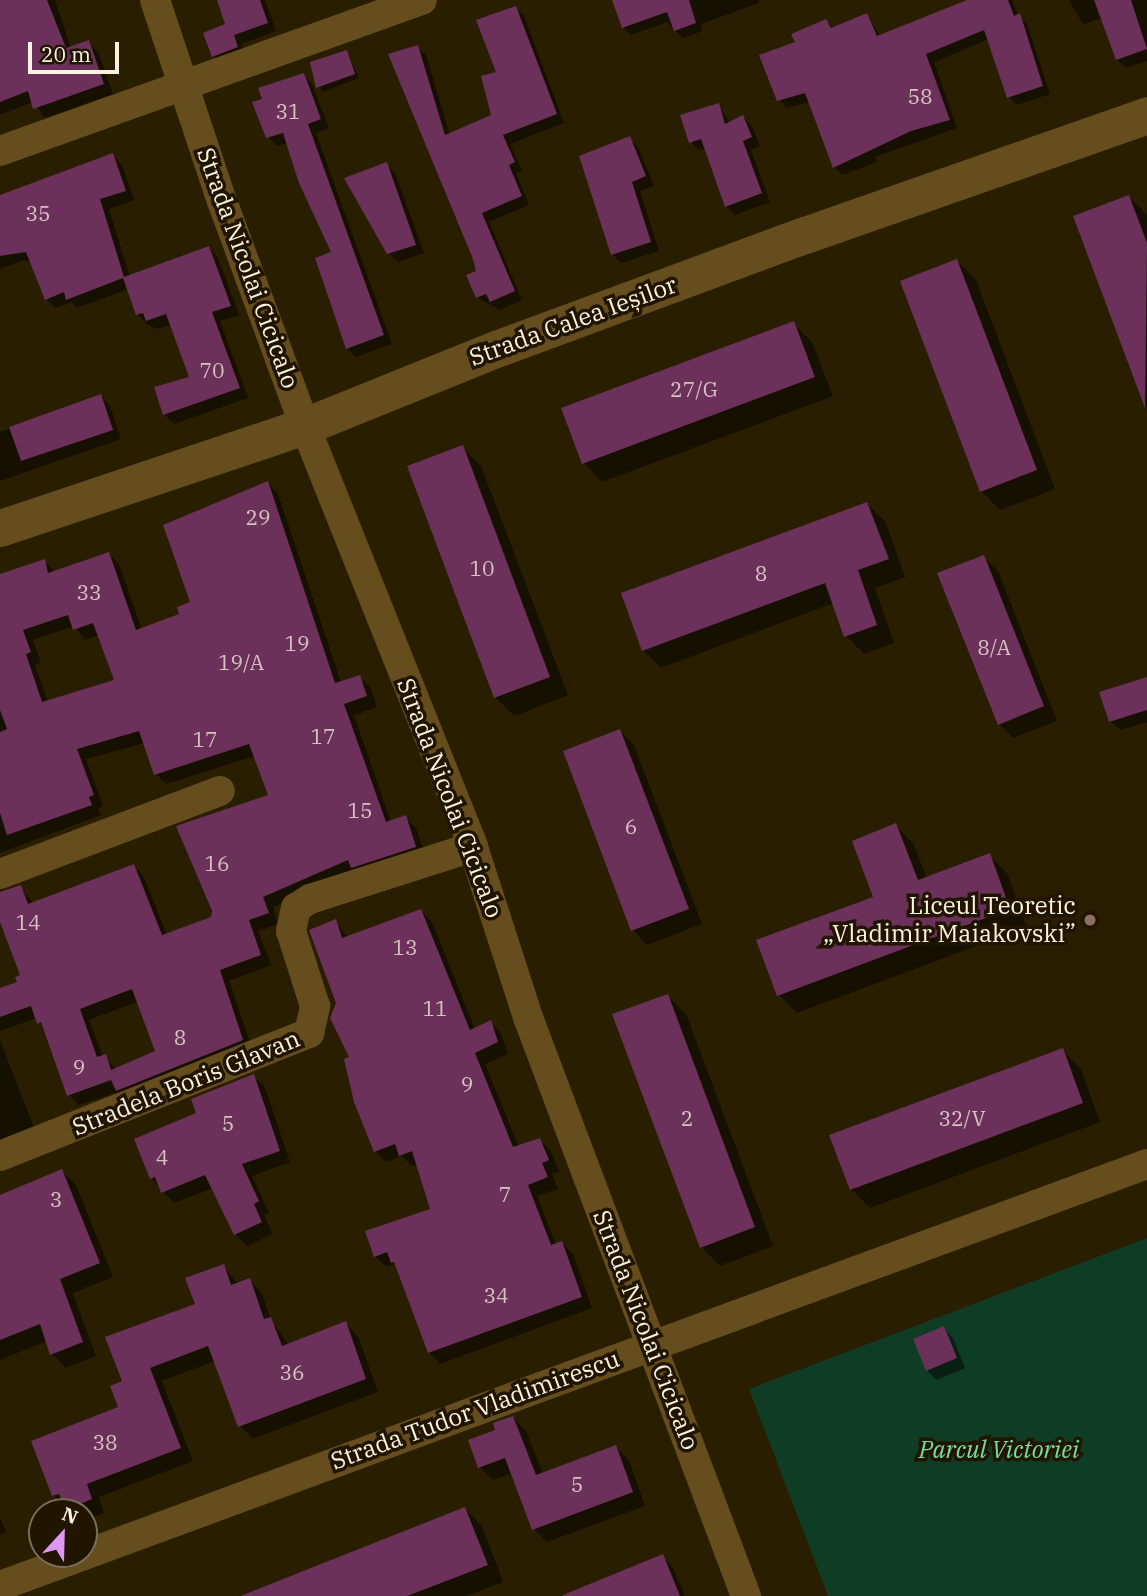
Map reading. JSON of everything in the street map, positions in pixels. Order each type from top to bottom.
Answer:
[{"type":"street","name":"Strada Nicolai Cicicalo","points":[[155,0],[305,426],[473,846],[529,1020],[746,1596]]},
{"type":"street","points":[[0,151],[184,87],[266,53],[422,0]]},
{"type":"street","name":"Strada Calea Ieșilor","points":[[0,528],[305,426],[471,359],[805,235],[1147,115]]},
{"type":"street","points":[[0,874],[220,791]]},
{"type":"street","name":"Stradela Boris Glavan","points":[[0,1156],[309,1033],[315,1006],[291,931],[296,908],[310,899],[473,846]]},
{"type":"street","name":"Strada Tudor Vladimirescu","points":[[0,1586],[1147,1164]]},
{"type":"green space","name":"Parcul Victoriei","points":[[1147,1238],[1147,1596],[828,1596],[749,1389]]},
{"type":"building","points":[[0,0],[47,0],[66,48],[89,40],[104,84],[33,109],[28,91],[0,102]]},
{"type":"building","points":[[217,0],[260,0],[268,23],[234,35],[238,47],[212,57],[203,33],[225,24]]},
{"type":"building","points":[[612,0],[689,0],[696,23],[674,31],[667,12],[622,28]]},
{"type":"building","points":[[967,0],[1008,0],[1014,16],[1020,13],[1043,86],[1007,98],[984,30],[926,54],[950,120],[911,131],[833,168],[805,93],[777,101],[759,55],[795,42],[791,34],[826,19],[831,28],[867,13],[877,36]]},
{"type":"building","points":[[1094,0],[1131,0],[1147,49],[1116,60]]},
{"type":"building","points":[[516,6],[557,114],[503,135],[515,162],[509,165],[522,196],[482,213],[515,291],[490,302],[486,294],[476,298],[466,275],[476,271],[473,259],[388,54],[418,45],[445,135],[491,115],[481,76],[496,72],[476,20]]},
{"type":"building","points":[[347,50],[355,74],[316,88],[310,62]]},
{"type":"building","points":[[304,73],[321,119],[308,124],[384,335],[346,349],[315,258],[331,252],[299,183],[283,133],[266,138],[252,102],[262,99],[258,88]]},
{"type":"building","points":[[719,103],[725,124],[743,115],[752,137],[743,141],[762,193],[725,207],[701,139],[689,143],[680,115]]},
{"type":"building","points":[[630,136],[646,176],[632,182],[651,242],[611,255],[579,156]]},
{"type":"building","points":[[113,153],[126,191],[100,199],[124,277],[209,246],[231,306],[212,312],[240,388],[163,415],[154,387],[189,377],[166,314],[146,321],[143,313],[136,315],[123,278],[66,300],[64,292],[45,300],[26,252],[0,256],[0,195]]},
{"type":"building","points":[[387,162],[416,245],[387,254],[344,178]]},
{"type":"building","points":[[1129,195],[1147,243],[1145,408],[1073,216]]},
{"type":"building","points":[[957,259],[1037,470],[980,492],[900,281]]},
{"type":"building","points":[[794,321],[815,377],[582,464],[561,408]]},
{"type":"building","points":[[101,394],[113,430],[21,461],[9,427]]},
{"type":"building","points":[[463,445],[550,677],[494,698],[407,466]]},
{"type":"building","points":[[268,481],[335,683],[360,675],[367,696],[344,704],[386,822],[406,815],[416,847],[351,868],[348,860],[263,897],[269,913],[249,920],[261,955],[220,970],[243,1040],[116,1091],[111,1080],[67,1096],[41,1022],[37,1024],[31,1006],[0,1017],[0,988],[17,982],[15,977],[20,975],[0,922],[0,892],[21,885],[28,904],[134,864],[162,935],[211,917],[212,911],[176,826],[268,795],[249,744],[154,775],[139,731],[77,749],[94,795],[89,797],[92,805],[7,835],[0,813],[0,732],[7,729],[0,710],[0,574],[45,559],[48,573],[109,552],[136,630],[179,614],[177,607],[190,602],[163,525]],"holes":[[[68,615],[73,630],[93,623],[114,680],[42,702],[26,654],[31,652],[23,630]],[[132,989],[155,1051],[111,1070],[106,1054],[97,1057],[80,1009]]]},
{"type":"building","points":[[867,502],[889,559],[858,570],[877,625],[844,637],[825,583],[642,651],[621,593]]},
{"type":"building","points":[[984,555],[1044,706],[998,725],[937,573]]},
{"type":"building","points":[[1147,677],[1147,710],[1109,722],[1099,692]]},
{"type":"building","points":[[620,729],[689,909],[631,931],[563,751]]},
{"type":"building","points":[[896,823],[918,880],[990,853],[1010,909],[777,996],[756,940],[873,897],[852,841]]},
{"type":"building","points":[[421,909],[470,1030],[491,1020],[498,1042],[475,1053],[513,1147],[540,1138],[549,1160],[542,1163],[548,1177],[528,1185],[551,1245],[562,1241],[582,1297],[428,1353],[394,1262],[391,1263],[387,1252],[374,1257],[365,1231],[430,1209],[412,1151],[399,1156],[395,1144],[374,1152],[354,1102],[344,1059],[349,1057],[330,1018],[336,1003],[309,930],[336,919],[342,938]]},
{"type":"building","points":[[668,994],[755,1227],[700,1248],[612,1014]]},
{"type":"building","points":[[1063,1048],[1083,1103],[850,1190],[829,1135]]},
{"type":"building","points":[[254,1074],[280,1151],[242,1164],[259,1201],[254,1204],[262,1222],[234,1235],[205,1175],[161,1193],[155,1177],[150,1179],[134,1139],[196,1113],[191,1099]]},
{"type":"building","points":[[62,1169],[100,1263],[60,1279],[83,1342],[50,1355],[40,1324],[0,1340],[0,1195]]},
{"type":"building","points":[[224,1264],[231,1285],[250,1278],[264,1319],[271,1317],[282,1346],[346,1321],[366,1379],[238,1427],[208,1346],[150,1368],[181,1448],[87,1484],[92,1498],[60,1498],[59,1494],[52,1496],[31,1441],[118,1407],[110,1386],[122,1381],[105,1337],[195,1304],[185,1278]]},
{"type":"building","points":[[944,1326],[957,1358],[926,1371],[913,1339]]},
{"type":"building","points":[[513,1416],[536,1475],[616,1445],[633,1492],[532,1530],[505,1458],[478,1468],[468,1440],[495,1430],[493,1423]]},
{"type":"building","points":[[465,1507],[488,1565],[407,1596],[240,1596]]},
{"type":"building","points":[[663,1554],[680,1596],[563,1596],[563,1595]]},
{"type":"place","name":"Liceul Teoretic „Vladimir Maiakovski”","points":[[1090,920]]}]
